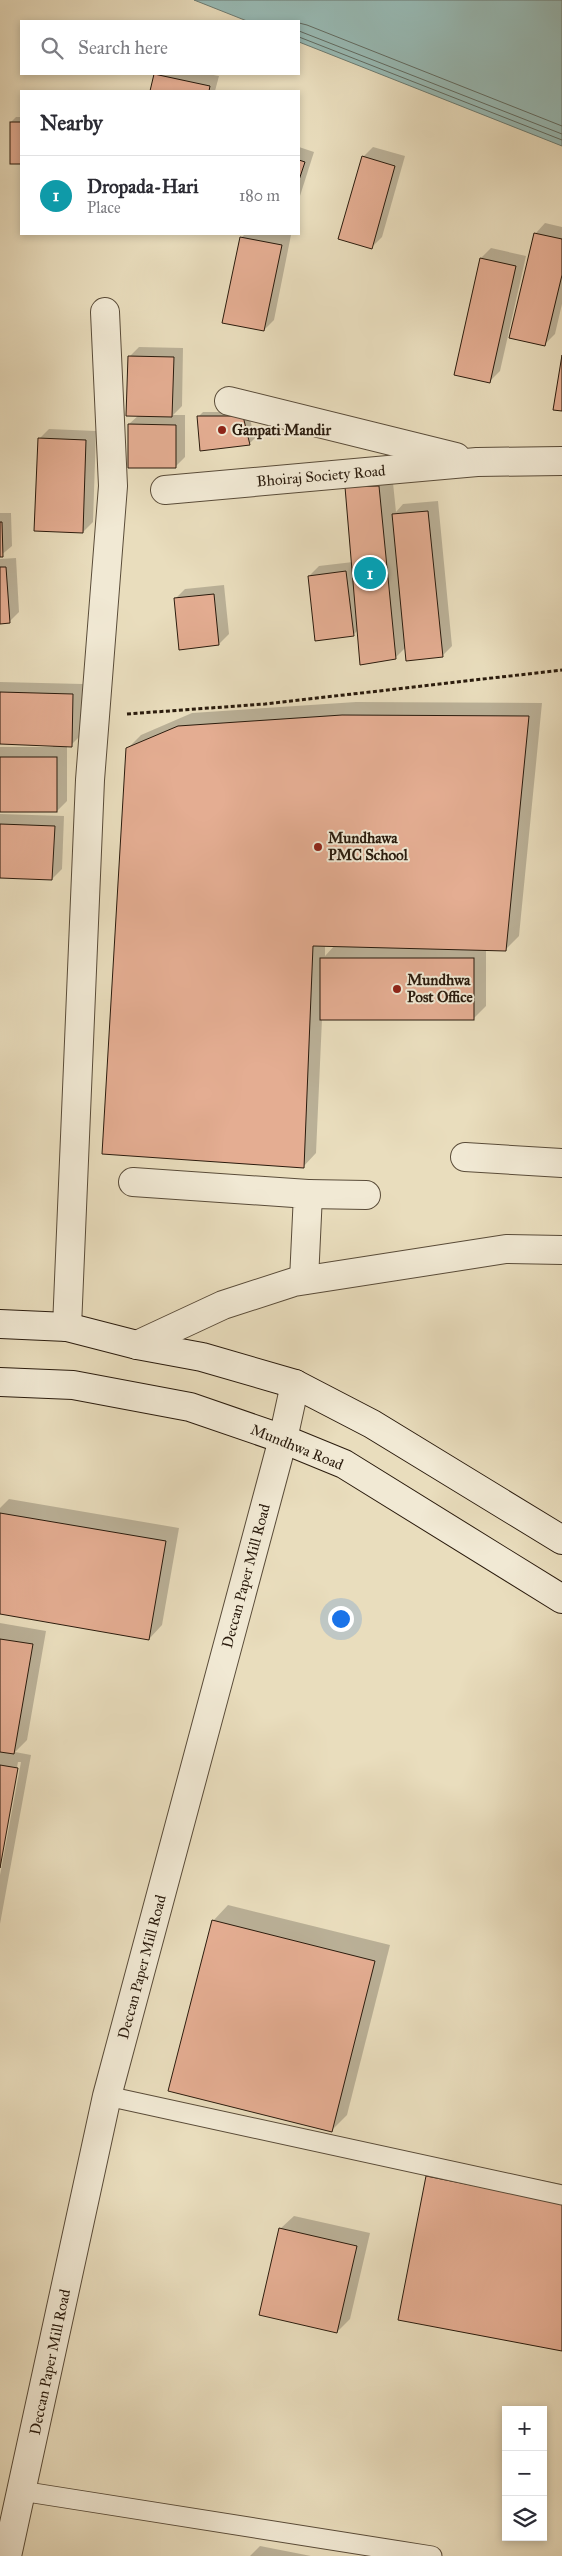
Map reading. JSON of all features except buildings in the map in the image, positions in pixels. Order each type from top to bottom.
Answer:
[{"type":"street","points":[[67,1327],[90,780],[113,486],[105,312]]},
{"type":"street","name":"Bhoiraj Society Road","points":[[229,401],[476,462]]},
{"type":"street","name":"Bhoiraj Society Road","points":[[165,490],[476,462],[562,461]]},
{"type":"street","points":[[465,1157],[562,1163]]},
{"type":"street","points":[[133,1182],[308,1194],[366,1195]]},
{"type":"street","points":[[304,1280],[308,1194]]},
{"type":"street","points":[[137,1346],[223,1305],[304,1280],[506,1249],[562,1250]]},
{"type":"street","points":[[0,1324],[67,1327],[137,1346],[202,1357],[295,1384],[372,1424],[562,1540]]},
{"type":"street","name":"Mundhwa Road","points":[[0,1382],[73,1385],[190,1407],[283,1439],[344,1464],[562,1599]]},
{"type":"street","name":"Deccan Paper Mill Road","points":[[7,2556],[107,2096],[283,1439],[295,1384]]},
{"type":"lane","points":[[107,2096],[562,2194]]},
{"type":"lane","points":[[22,2491],[432,2556]]},
{"type":"path","points":[[95,716],[265,704],[562,670]]},
{"type":"water","points":[[194,0],[562,0],[562,146],[300,42],[300,20],[244,20]]},
{"type":"place","name":"Ganpati Mandir","points":[[222,430]]},
{"type":"place","name":"Dropada-Hari","points":[[370,573]]},
{"type":"place","name":"Mundhawa PMC School","points":[[318,847]]},
{"type":"place","name":"Mundhwa Post Office","points":[[397,989]]}]
